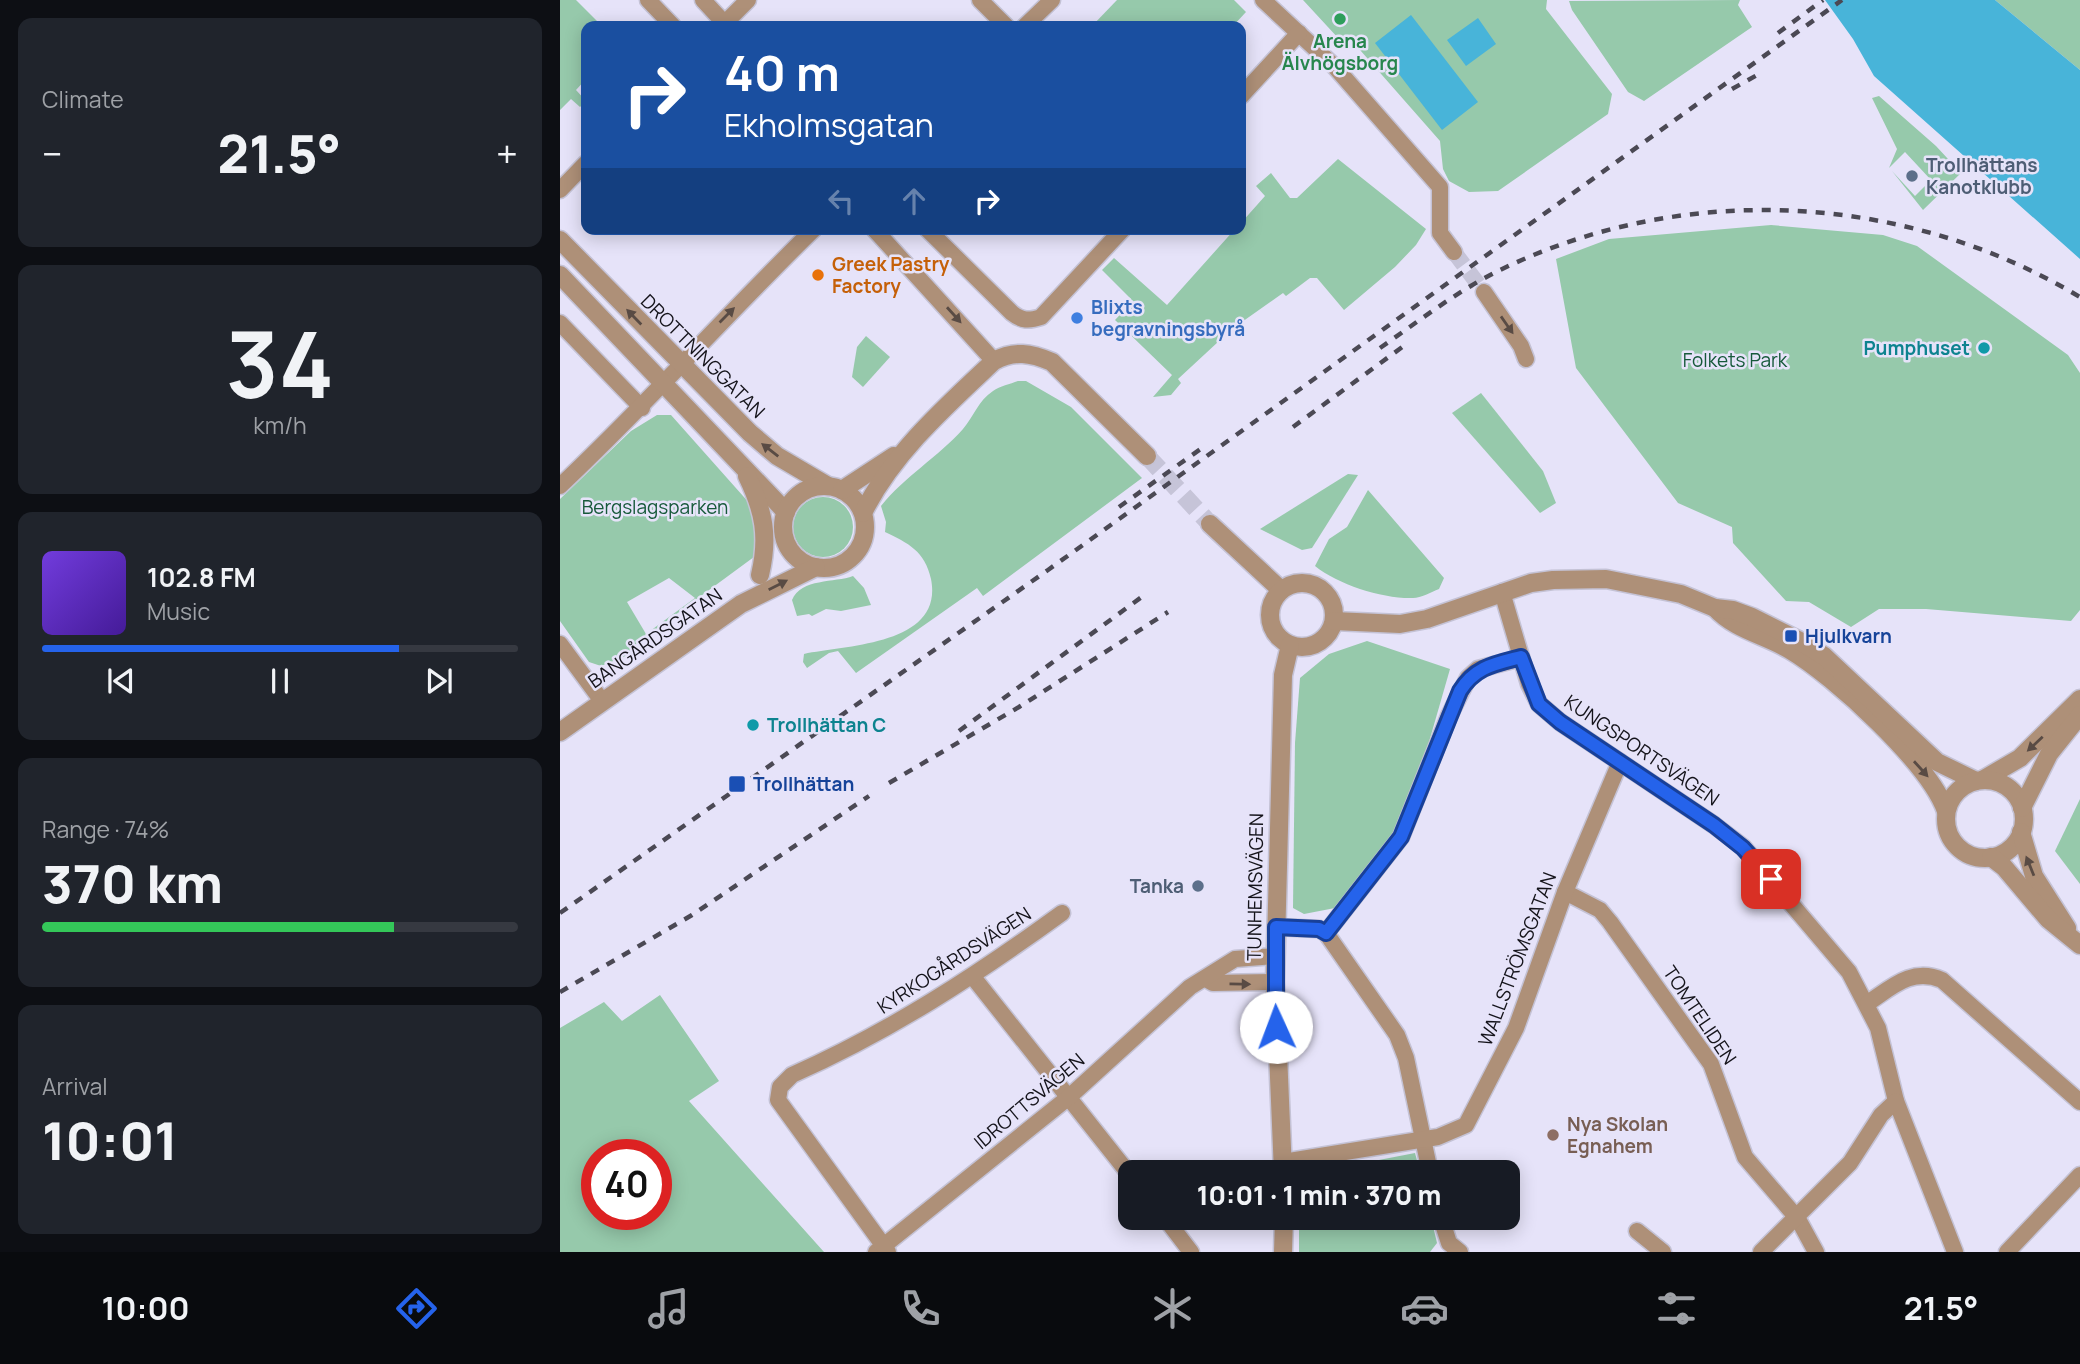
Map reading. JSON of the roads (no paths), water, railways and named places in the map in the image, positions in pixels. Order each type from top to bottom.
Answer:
[{"type":"street","points":[[648,0],[668,21]]},
{"type":"street","points":[[704,0],[722,21]]},
{"type":"street","points":[[729,21],[748,0]]},
{"type":"street","points":[[980,0],[1001,21]]},
{"type":"street","points":[[1030,21],[1052,0]]},
{"type":"street","points":[[1263,0],[1335,67],[1440,187],[1440,233],[1454,252]]},
{"type":"street","points":[[1246,90],[1298,33]]},
{"type":"street","points":[[560,190],[581,168]]},
{"type":"street","points":[[560,486],[666,384],[691,352],[808,235]]},
{"type":"street","points":[[879,235],[994,361]]},
{"type":"street","points":[[933,235],[1020,319],[1041,317],[1117,235]]},
{"type":"street","name":"DROTTNINGGATAN","points":[[560,240],[750,433],[777,456],[835,488]]},
{"type":"street","points":[[560,275],[786,512]]},
{"type":"street","points":[[1484,292],[1521,346],[1526,359]]},
{"type":"street","points":[[560,323],[642,408]]},
{"type":"street","points":[[863,513],[879,484],[913,441],[994,361],[1004,355],[1024,353],[1052,362],[1147,456]]},
{"type":"street","points":[[816,567],[799,559],[788,545],[784,525],[786,512],[802,493],[835,488],[913,441]]},
{"type":"street","points":[[739,460],[758,499],[766,531],[760,575]]},
{"type":"street","points":[[741,604],[816,567],[836,566],[853,555],[864,538],[863,513],[853,497],[835,488]]},
{"type":"street","points":[[1210,524],[1281,590]]},
{"type":"street","points":[[741,604],[760,575],[788,545]]},
{"type":"street","points":[[1334,621],[1400,624],[1427,619],[1502,592],[1553,580],[1606,579],[1681,594],[1715,608],[1752,617],[1816,651],[1937,762],[1980,780],[2010,788],[2022,808]]},
{"type":"street","points":[[1299,583],[1318,587],[1331,601],[1334,621],[1326,637],[1318,643],[1300,648],[1290,646],[1274,631],[1270,621],[1270,609],[1281,590],[1299,583]]},
{"type":"street","name":"KUNGSPORTSVÄGEN","points":[[1502,592],[1521,657],[1539,704],[1743,848],[1849,972],[1868,1003],[1878,1028],[1896,1101],[1955,1252]]},
{"type":"street","name":"BANGÅRDSGATAN","points":[[560,732],[741,604]]},
{"type":"street","points":[[1715,608],[1726,620],[1788,649],[1826,676],[1927,773],[1940,793],[1946,811],[1946,828],[1954,843],[1966,853],[1991,857],[2004,867],[2048,919],[2076,941]]},
{"type":"street","points":[[560,644],[602,701]]},
{"type":"street","name":"TUNHEMSVÄGEN","points":[[1283,1160],[1275,956],[1283,675],[1290,646]]},
{"type":"street","points":[[1326,933],[1401,837],[1445,726],[1468,678],[1479,669],[1521,657]]},
{"type":"street","points":[[1946,811],[1959,789],[2020,758],[2080,699]]},
{"type":"street","points":[[2076,941],[2034,876],[2021,832],[2022,808],[2049,754],[2080,715]]},
{"type":"street","name":"WALLSTRÖMSGATAN","points":[[1323,1160],[1423,1140],[1466,1125],[1473,1116],[1516,1028],[1565,892],[1620,762]]},
{"type":"street","points":[[1991,857],[2007,851],[2021,832]]},
{"type":"street","name":"TOMTELIDEN","points":[[1565,892],[1592,905],[1610,922],[1711,1064],[1745,1157],[1798,1219],[1816,1252]]},
{"type":"street","name":"KYRKOGÅRDSVÄGEN","points":[[883,1250],[778,1100],[780,1087],[792,1075],[903,1021],[973,977],[1062,913]]},
{"type":"street","points":[[1276,927],[1319,929],[1326,933],[1397,1035],[1406,1058],[1427,1160]]},
{"type":"street","name":"IDROTTSVÄGEN","points":[[883,1250],[1069,1097],[1190,987],[1235,959],[1275,956]]},
{"type":"street","points":[[1868,1003],[1901,980],[1915,975],[1928,974],[1942,980],[2080,1102]]},
{"type":"street","points":[[973,977],[1118,1160]]},
{"type":"street","points":[[1206,979],[1213,983],[1275,982]]},
{"type":"street","points":[[1761,1252],[1798,1219],[1850,1163],[1881,1115],[1896,1101]]},
{"type":"street","points":[[2007,1252],[2080,1175]]},
{"type":"street","points":[[1174,1230],[1191,1252]]},
{"type":"street","points":[[1283,1252],[1284,1230]]},
{"type":"street","points":[[1446,1230],[1456,1251]]},
{"type":"street","points":[[1637,1231],[1663,1252]]},
{"type":"water","points":[[1825,0],[1995,0],[2080,70],[2080,259],[1874,76],[1853,39]]},
{"type":"water","points":[[1411,15],[1478,102],[1442,130],[1375,43]]},
{"type":"water","points":[[1478,18],[1496,44],[1466,66],[1447,40]]},
{"type":"tunnel","points":[[1454,252],[1484,292]]},
{"type":"tunnel","points":[[1147,456],[1210,524]]},
{"type":"railway","points":[[1778,33],[1823,0]]},
{"type":"railway","points":[[560,913],[1048,570],[1842,0]]},
{"type":"railway","points":[[1732,89],[1759,74]]},
{"type":"railway","points":[[1380,348],[1484,278],[1570,241],[1643,222],[1718,212],[1793,211],[1868,219],[1941,236],[2012,262],[2080,297]]},
{"type":"railway","points":[[1293,427],[1405,345]]},
{"type":"railway","points":[[1119,507],[1202,448]]},
{"type":"railway","points":[[959,731],[1143,596]]},
{"type":"railway","points":[[889,783],[1019,707],[1168,612]]},
{"type":"railway","points":[[560,992],[692,915],[869,796]]},
{"type":"place","name":"Arena Älvhögsborg","points":[[1340,19]]},
{"type":"place","name":"Trollhättans Kanotklubb","points":[[1912,176]]},
{"type":"place","name":"Greek Pastry Factory","points":[[818,275]]},
{"type":"place","name":"Blixts begravningsbyrå","points":[[1077,318]]},
{"type":"place","name":"Pumphuset","points":[[1984,348]]},
{"type":"place","name":"Hjulkvarn","points":[[1791,636]]},
{"type":"place","name":"Trollhättan C","points":[[753,725]]},
{"type":"place","name":"Trollhättan","points":[[737,784]]},
{"type":"place","name":"Tanka","points":[[1198,886]]},
{"type":"place","name":"Nya Skolan Egnahem","points":[[1553,1135]]},
{"type":"park label","name":"Folkets Park","points":[[1735,360]]},
{"type":"park label","name":"Bergslagsparken","points":[[655,507]]}]
